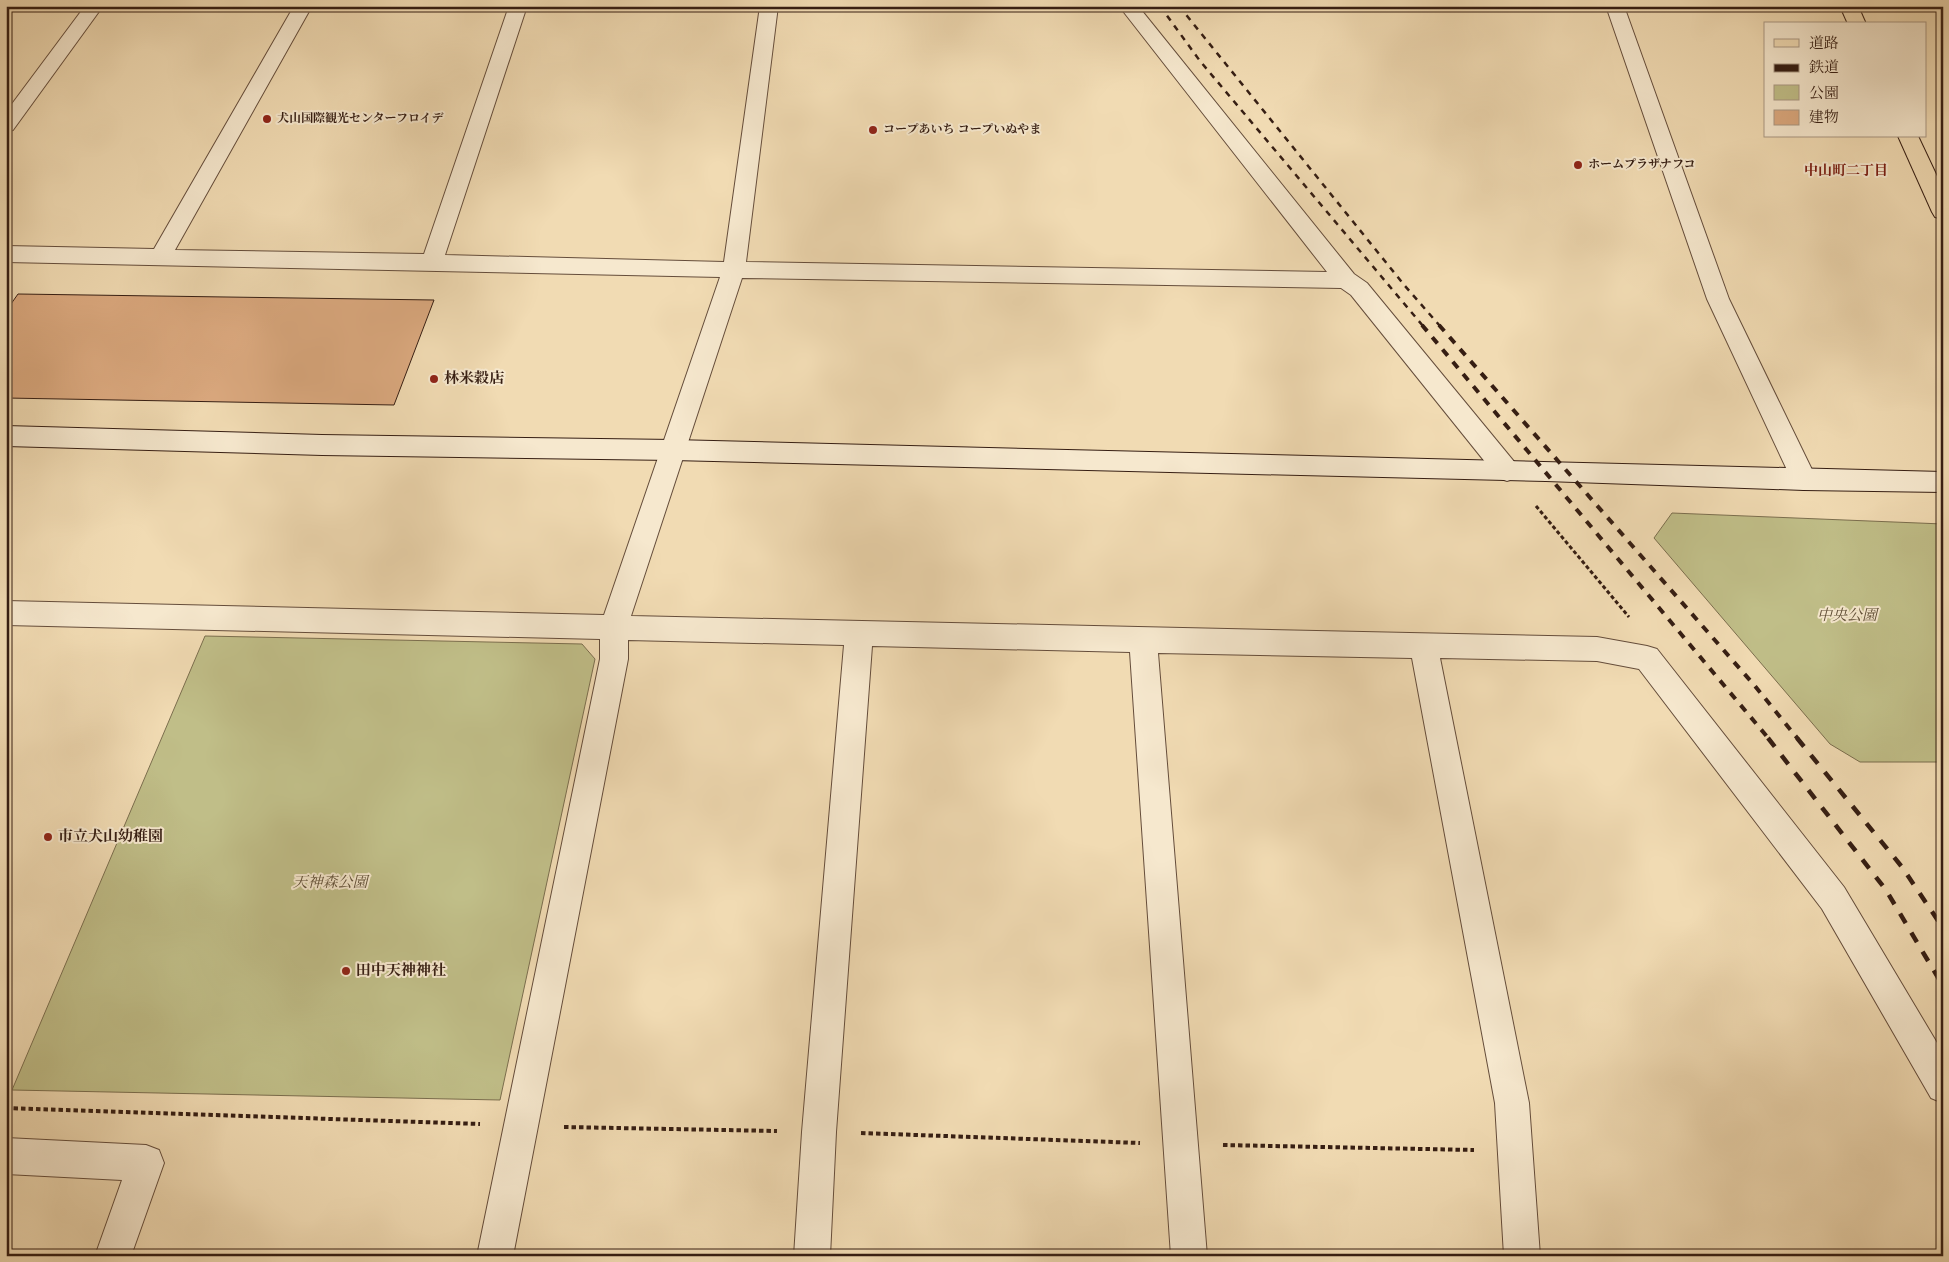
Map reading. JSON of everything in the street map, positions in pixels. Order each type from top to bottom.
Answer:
[{"type":"main road","points":[[1849,6],[1856,22]]},
{"type":"main road","points":[[1909,138],[1943,212]]},
{"type":"street","points":[[6,126],[94,6]]},
{"type":"street","points":[[160,257],[304,6]]},
{"type":"street","points":[[432,262],[518,6]]},
{"type":"street","points":[[495,1256],[614,659],[614,626],[734,270],[769,6]]},
{"type":"street","points":[[1128,6],[1346,280],[1360,289],[1507,471]]},
{"type":"street","points":[[1615,6],[1718,299],[1804,480]]},
{"type":"street","points":[[6,254],[734,270],[1346,280]]},
{"type":"street","points":[[6,436],[322,445],[674,450],[1804,480],[1943,482]]},
{"type":"street","points":[[6,613],[614,626],[1143,641],[1597,649],[1647,658],[1833,898],[1943,1086]]},
{"type":"street","points":[[812,1256],[819,1132],[859,633]]},
{"type":"street","points":[[1143,641],[1189,1256]]},
{"type":"street","points":[[1424,646],[1512,1103],[1522,1256]]},
{"type":"street","points":[[6,1156],[146,1164],[113,1256]]},
{"type":"path","points":[[1507,471],[1648,639],[1647,658]]},
{"type":"path","points":[[6,1108],[522,1126],[1515,1151]]},
{"type":"green space","name":"中央公園","points":[[1672,513],[1943,524],[1943,762],[1860,762],[1830,744],[1654,538]]},
{"type":"green space","name":"天神森公園","points":[[205,636],[582,644],[595,659],[500,1100],[12,1090]]},
{"type":"building","points":[[18,294],[434,300],[394,405],[6,398],[6,311]]},
{"type":"railway","points":[[1160,6],[1200,61],[1423,326]]},
{"type":"railway","points":[[1179,6],[1405,286],[1440,326]]},
{"type":"railway","points":[[1422,325],[1769,739]]},
{"type":"railway","points":[[1439,325],[1755,686],[1798,739]]},
{"type":"railway","points":[[1768,738],[1886,890],[1943,986]]},
{"type":"railway","points":[[1797,738],[1902,867],[1943,928]]},
{"type":"place","name":"犬山国際観光センターフロイデ","points":[[267,119]]},
{"type":"place","name":"コープあいち コープいぬやま","points":[[873,130]]},
{"type":"place","name":"ホームプラザナフコ","points":[[1578,165]]},
{"type":"place","name":"林米穀店","points":[[434,379]]},
{"type":"place","name":"市立犬山幼稚園","points":[[48,837]]},
{"type":"place","name":"田中天神神社","points":[[346,971]]},
{"type":"district","name":"中山町二丁目","points":[[1846,171]]}]
